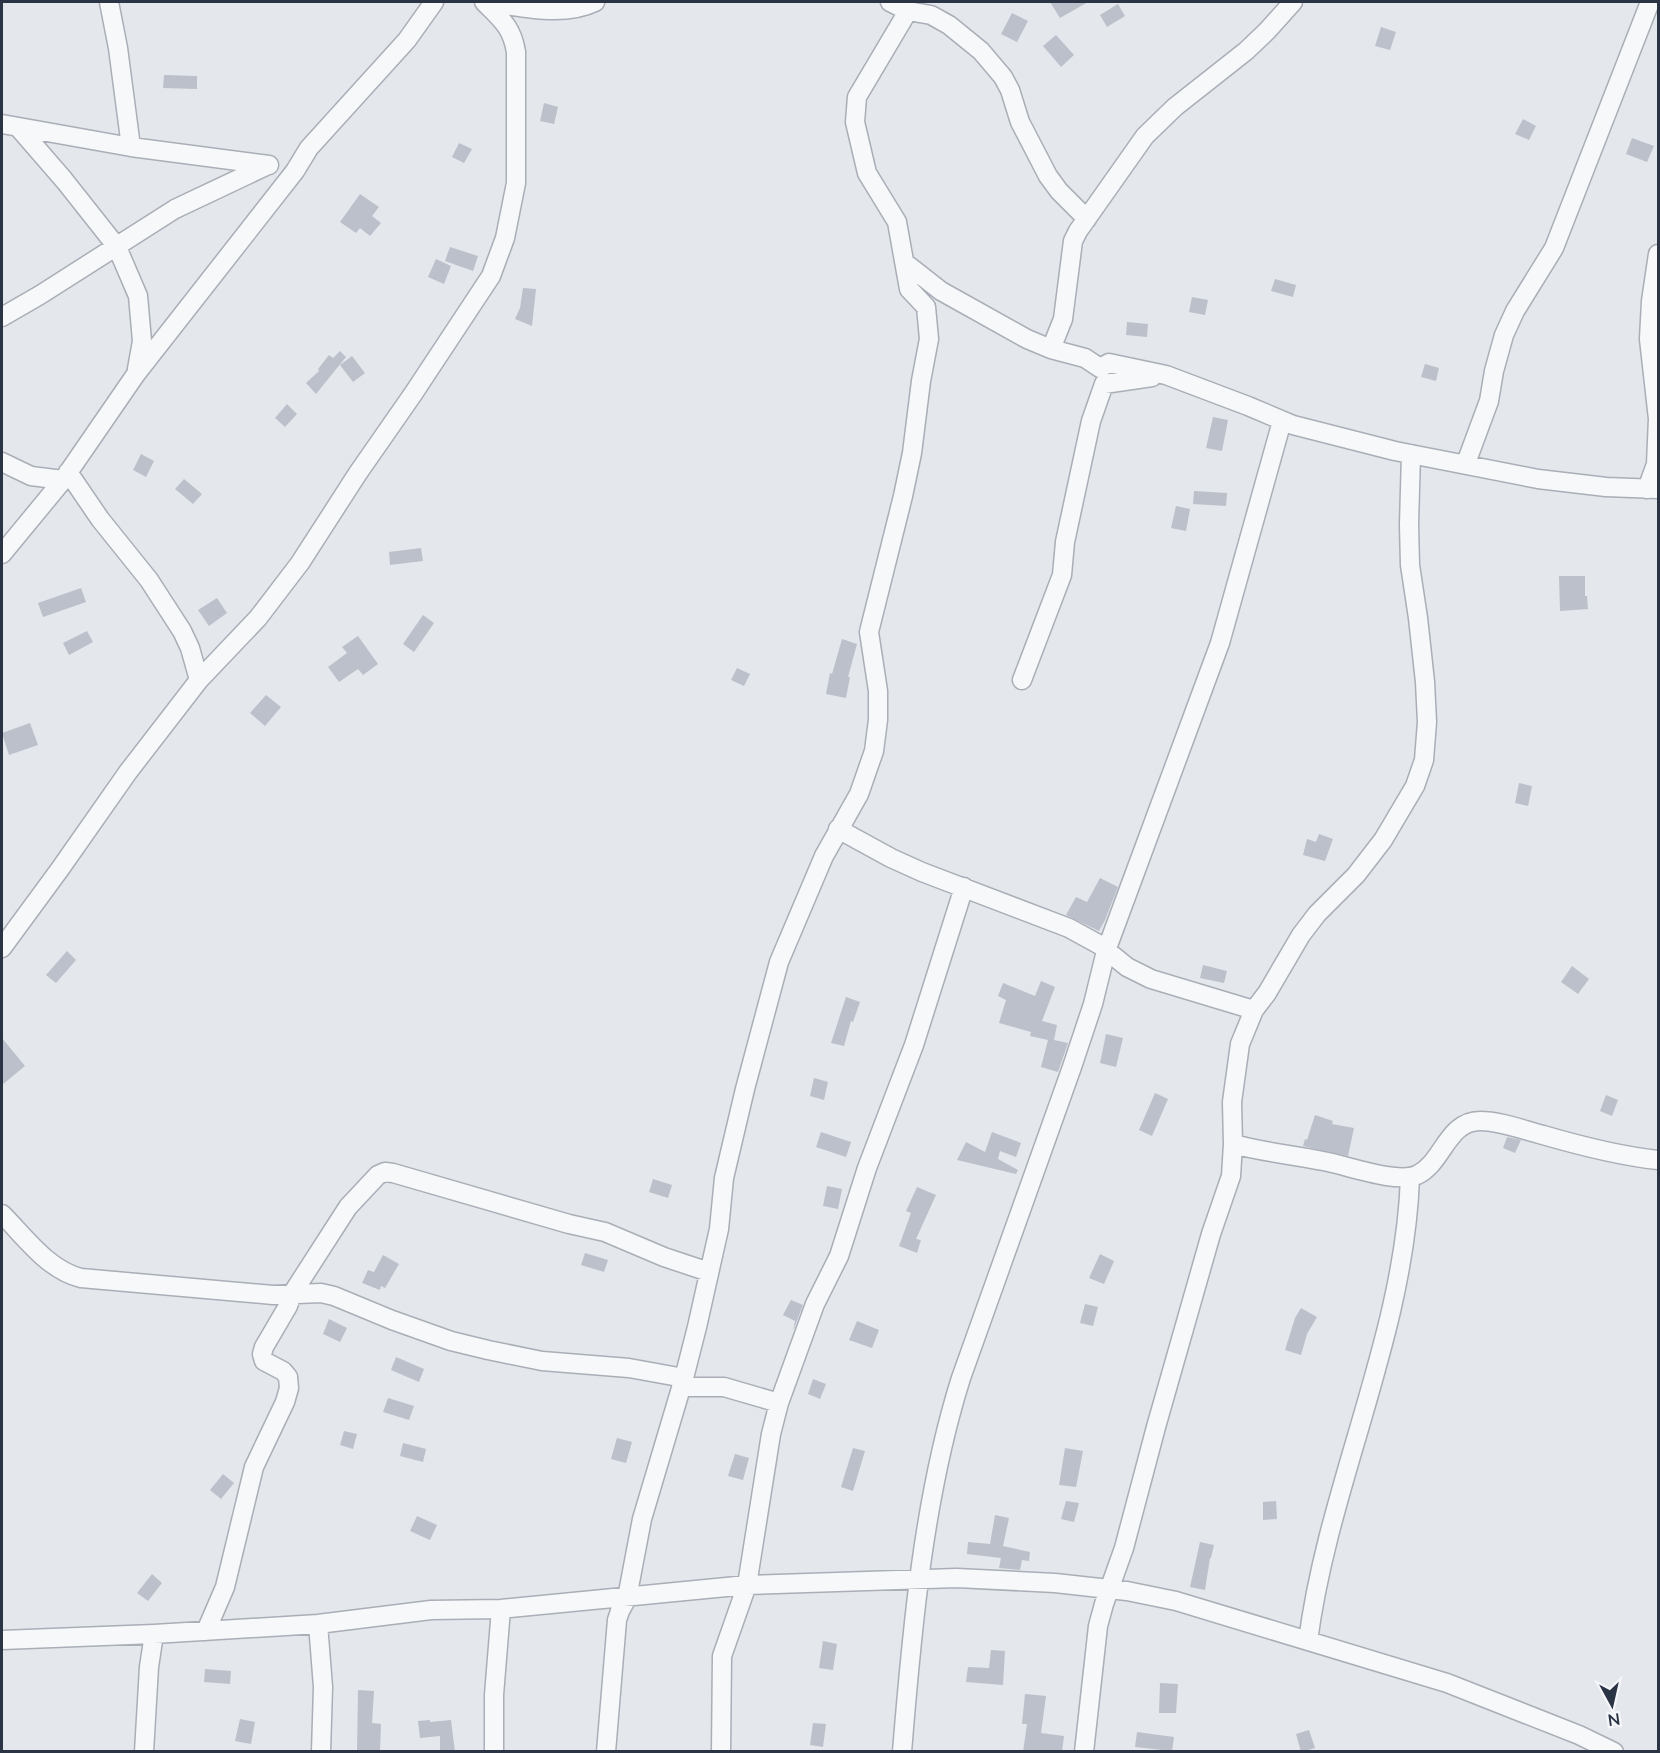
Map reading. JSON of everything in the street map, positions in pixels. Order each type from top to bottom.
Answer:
[{"type":"street","points":[[109,2],[118,48],[131,147]]},
{"type":"street","points":[[2,554],[66,476],[136,374],[295,171],[309,148],[407,40],[434,2]]},
{"type":"street","points":[[484,2],[536,9],[585,7],[595,2]]},
{"type":"street","points":[[2,948],[128,772],[199,680],[258,618],[300,563],[491,276],[505,237],[516,183],[516,52],[510,30],[484,2]]},
{"type":"street","points":[[890,2],[908,11],[931,15],[949,25],[981,51],[1003,77],[1010,90],[1020,122],[1048,176],[1059,191],[1087,219]]},
{"type":"street","points":[[1051,349],[1063,319],[1073,241],[1087,219],[1145,136],[1175,107],[1246,51],[1293,2]]},
{"type":"street","points":[[1466,463],[1489,401],[1504,335],[1515,311],[1554,248],[1652,2],[1659,4]]},
{"type":"street","points":[[606,1752],[615,1632],[620,1611],[627,1598],[642,1519],[683,1382],[719,1229],[724,1178],[779,962],[838,829],[859,794],[874,751],[878,720],[878,691],[869,632],[912,453],[921,381],[930,339],[926,307],[909,289],[897,222],[867,173],[858,141],[855,107],[857,97],[908,11]]},
{"type":"street","points":[[10,126],[131,147],[268,165],[295,171]]},
{"type":"street","points":[[10,126],[71,188],[117,247],[138,296],[142,341],[136,374]]},
{"type":"street","points":[[2,317],[175,209],[268,165]]},
{"type":"street","points":[[904,262],[941,291],[1027,339],[1051,349],[1074,354],[1100,368],[1109,363],[1166,375],[1282,420],[1326,434],[1411,454],[1538,479],[1606,487],[1653,489],[1658,419],[1649,339],[1651,301],[1659,254]]},
{"type":"street","points":[[1022,680],[1062,575],[1065,542],[1091,421],[1100,392],[1104,384],[1166,375]]},
{"type":"street","points":[[902,1752],[920,1578],[946,1424],[1079,1046],[1093,1004],[1106,951],[1220,643],[1282,420]]},
{"type":"street","points":[[1084,1752],[1098,1626],[1124,1548],[1211,1234],[1231,1176],[1232,1102],[1240,1044],[1254,1010],[1309,924],[1356,875],[1383,840],[1415,786],[1425,760],[1427,722],[1425,682],[1410,565],[1411,454]]},
{"type":"street","points":[[2,462],[31,476],[66,476]]},
{"type":"street","points":[[66,476],[149,580],[182,631],[190,648],[199,680]]},
{"type":"street","points":[[838,829],[922,872],[1069,928],[1096,942],[1127,968],[1151,980],[1254,1010]]},
{"type":"street","points":[[721,1752],[722,1656],[747,1585],[771,1434],[779,1402],[815,1304],[839,1256],[867,1168],[914,1045],[964,887]]},
{"type":"street","points":[[1233,1144],[1379,1174],[1410,1177],[1424,1171],[1432,1163],[1456,1130],[1468,1123],[1480,1121],[1500,1124],[1607,1152],[1659,1160]]},
{"type":"street","points":[[206,1631],[225,1587],[254,1467],[285,1402],[289,1388],[288,1377],[283,1371],[265,1364],[262,1354],[292,1294],[348,1207],[378,1175],[385,1172],[393,1173],[569,1224],[605,1232],[664,1257],[709,1272]]},
{"type":"street","points":[[1308,1641],[1318,1574],[1382,1347],[1393,1298],[1409,1200],[1410,1177]]},
{"type":"street","points":[[2,1214],[51,1263],[72,1276],[273,1295],[310,1292],[334,1296],[452,1341],[526,1358],[629,1368],[683,1382],[724,1387],[779,1402]]},
{"type":"street","points":[[2,1640],[318,1624],[431,1610],[501,1609],[747,1585],[920,1578],[1055,1583],[1127,1591],[1176,1601],[1447,1683],[1576,1743],[1614,1752]]},
{"type":"street","points":[[494,1752],[495,1674],[501,1609]]},
{"type":"street","points":[[318,1624],[323,1687],[321,1752]]},
{"type":"street","points":[[144,1752],[148,1667],[154,1634]]},
{"type":"building","points":[[1050,2],[1088,2],[1060,18]]},
{"type":"building","points":[[1118,4],[1125,16],[1107,27],[1100,15]]},
{"type":"building","points":[[1012,13],[1028,21],[1017,42],[1001,34]]},
{"type":"building","points":[[1381,27],[1396,32],[1390,50],[1375,46]]},
{"type":"building","points":[[1056,35],[1074,55],[1061,67],[1043,46]]},
{"type":"building","points":[[164,75],[197,76],[197,89],[163,88]]},
{"type":"building","points":[[544,103],[558,107],[554,124],[540,121]]},
{"type":"building","points":[[1523,119],[1536,126],[1529,140],[1515,134]]},
{"type":"building","points":[[1632,138],[1654,146],[1647,162],[1626,154]]},
{"type":"building","points":[[459,143],[472,149],[464,163],[452,157]]},
{"type":"building","points":[[360,194],[379,207],[372,216],[381,223],[370,236],[360,228],[356,233],[340,222]]},
{"type":"building","points":[[450,247],[478,256],[473,271],[445,261]]},
{"type":"building","points":[[436,259],[451,266],[444,284],[428,277]]},
{"type":"building","points":[[1275,279],[1296,285],[1293,297],[1271,291]]},
{"type":"building","points":[[523,288],[536,289],[532,326],[515,319],[520,308]]},
{"type":"building","points":[[1192,297],[1208,300],[1205,315],[1189,312]]},
{"type":"building","points":[[1127,322],[1148,324],[1147,337],[1126,335]]},
{"type":"building","points":[[340,351],[346,357],[316,394],[306,383],[319,371],[318,369],[329,355],[333,358]]},
{"type":"building","points":[[352,356],[365,373],[353,382],[340,365]]},
{"type":"building","points":[[1425,364],[1439,368],[1436,381],[1421,377]]},
{"type":"building","points":[[287,404],[297,414],[285,427],[275,418]]},
{"type":"building","points":[[1213,417],[1228,420],[1222,451],[1206,448]]},
{"type":"building","points":[[141,454],[154,461],[146,477],[133,470]]},
{"type":"building","points":[[184,479],[202,494],[193,504],[175,489]]},
{"type":"building","points":[[1194,491],[1227,493],[1226,506],[1193,504]]},
{"type":"building","points":[[1176,506],[1190,509],[1186,531],[1171,528]]},
{"type":"building","points":[[421,548],[423,561],[390,565],[389,552]]},
{"type":"building","points":[[1559,576],[1585,576],[1585,596],[1587,596],[1588,609],[1560,611]]},
{"type":"building","points":[[81,588],[86,602],[43,617],[38,603]]},
{"type":"building","points":[[217,598],[227,613],[209,626],[198,610]]},
{"type":"building","points":[[423,615],[434,623],[414,652],[403,644]]},
{"type":"building","points":[[87,631],[93,642],[69,655],[63,643]]},
{"type":"building","points":[[358,636],[378,664],[363,675],[358,669],[339,682],[328,667],[347,653],[342,647]]},
{"type":"building","points":[[842,639],[857,644],[848,677],[850,677],[846,698],[826,694],[830,673],[832,674]]},
{"type":"building","points":[[737,668],[750,674],[744,686],[731,680]]},
{"type":"building","points":[[266,695],[281,707],[265,726],[250,713]]},
{"type":"building","points":[[30,723],[38,745],[9,755],[2,733]]},
{"type":"building","points":[[1519,783],[1532,786],[1528,806],[1515,803]]},
{"type":"building","points":[[1319,834],[1333,839],[1325,861],[1303,855],[1307,839],[1316,842]]},
{"type":"building","points":[[1100,878],[1118,887],[1099,931],[1066,915],[1076,897],[1087,902]]},
{"type":"building","points":[[67,951],[76,960],[56,983],[46,975]]},
{"type":"building","points":[[1203,965],[1227,971],[1224,983],[1200,978]]},
{"type":"building","points":[[1572,966],[1589,979],[1578,994],[1561,982]]},
{"type":"building","points":[[1041,981],[1055,987],[1042,1021],[1057,1025],[1054,1040],[1068,1043],[1058,1072],[1041,1067],[1048,1040],[1030,1036],[1031,1032],[999,1023],[1006,1000],[998,996],[1003,983],[1035,996]]},
{"type":"building","points":[[846,997],[860,1002],[853,1022],[851,1021],[844,1046],[831,1043]]},
{"type":"building","points":[[1106,1034],[1123,1038],[1116,1067],[1100,1063]]},
{"type":"building","points":[[2,1038],[25,1066],[2,1085]]},
{"type":"building","points":[[814,1078],[828,1082],[824,1100],[810,1096]]},
{"type":"building","points":[[1155,1093],[1168,1099],[1152,1136],[1139,1130]]},
{"type":"building","points":[[1606,1095],[1618,1100],[1612,1116],[1600,1111]]},
{"type":"building","points":[[1315,1115],[1333,1121],[1332,1124],[1354,1128],[1348,1156],[1303,1146]]},
{"type":"building","points":[[821,1132],[851,1142],[846,1157],[816,1147]]},
{"type":"building","points":[[992,1132],[1021,1143],[1016,1157],[1000,1151],[998,1159],[1018,1170],[1016,1174],[957,1160],[966,1142],[985,1152]]},
{"type":"building","points":[[1507,1137],[1521,1140],[1515,1153],[1503,1148]]},
{"type":"building","points":[[653,1179],[672,1185],[668,1198],[649,1192]]},
{"type":"building","points":[[827,1186],[842,1189],[838,1209],[823,1206]]},
{"type":"building","points":[[917,1187],[936,1195],[916,1239],[921,1240],[917,1253],[899,1246],[911,1213],[906,1211]]},
{"type":"building","points":[[585,1253],[608,1260],[604,1272],[581,1265]]},
{"type":"building","points":[[1100,1254],[1114,1261],[1104,1284],[1089,1278]]},
{"type":"building","points":[[383,1255],[399,1264],[385,1288],[381,1286],[380,1290],[362,1283],[368,1270],[374,1272]]},
{"type":"building","points":[[791,1300],[803,1305],[793,1331],[795,1321],[783,1315]]},
{"type":"building","points":[[1085,1304],[1098,1307],[1093,1326],[1080,1323]]},
{"type":"building","points":[[1301,1308],[1317,1317],[1307,1334],[1301,1355],[1285,1350],[1295,1318]]},
{"type":"building","points":[[329,1319],[347,1328],[340,1342],[323,1334]]},
{"type":"building","points":[[857,1321],[879,1330],[872,1348],[849,1340]]},
{"type":"building","points":[[396,1357],[424,1369],[419,1382],[391,1370]]},
{"type":"building","points":[[813,1379],[826,1384],[820,1399],[808,1394]]},
{"type":"building","points":[[388,1398],[414,1406],[409,1420],[383,1412]]},
{"type":"building","points":[[344,1431],[357,1434],[353,1449],[340,1445]]},
{"type":"building","points":[[617,1438],[632,1442],[626,1463],[611,1459]]},
{"type":"building","points":[[403,1443],[426,1449],[423,1462],[400,1456]]},
{"type":"building","points":[[853,1448],[865,1451],[853,1491],[841,1487]]},
{"type":"building","points":[[1065,1448],[1083,1451],[1076,1487],[1059,1485]]},
{"type":"building","points":[[735,1454],[749,1458],[743,1480],[728,1476]]},
{"type":"building","points":[[223,1474],[234,1483],[221,1499],[210,1490]]},
{"type":"building","points":[[1066,1501],[1079,1503],[1074,1522],[1061,1519]]},
{"type":"building","points":[[1276,1501],[1277,1519],[1263,1520],[1263,1502]]},
{"type":"building","points":[[995,1515],[1009,1518],[1003,1546],[1030,1552],[1029,1561],[1022,1560],[1020,1570],[999,1568],[1001,1558],[967,1554],[968,1542],[990,1544]]},
{"type":"building","points":[[417,1516],[437,1525],[430,1540],[410,1531]]},
{"type":"building","points":[[1200,1542],[1214,1545],[1205,1590],[1190,1587]]},
{"type":"building","points":[[152,1574],[162,1583],[148,1601],[137,1593]]},
{"type":"building","points":[[823,1641],[837,1644],[833,1670],[819,1668]]},
{"type":"building","points":[[991,1650],[1005,1651],[1003,1685],[966,1682],[968,1667],[989,1668]]},
{"type":"building","points":[[205,1669],[231,1671],[230,1684],[204,1682]]},
{"type":"building","points":[[1160,1683],[1178,1684],[1176,1713],[1159,1713]]},
{"type":"building","points":[[358,1690],[374,1691],[372,1723],[381,1724],[380,1751],[357,1751]]},
{"type":"building","points":[[1025,1694],[1046,1696],[1041,1733],[1064,1736],[1062,1752],[1023,1752],[1027,1724],[1022,1724]]},
{"type":"building","points":[[240,1719],[255,1722],[251,1744],[235,1741]]},
{"type":"building","points":[[430,1720],[430,1722],[451,1720],[455,1752],[440,1752],[440,1736],[420,1738],[418,1721]]},
{"type":"building","points":[[813,1723],[826,1724],[823,1747],[810,1745]]},
{"type":"building","points":[[1309,1730],[1315,1748],[1301,1752],[1296,1734]]},
{"type":"building","points":[[1137,1732],[1174,1737],[1172,1751],[1135,1747]]}]
